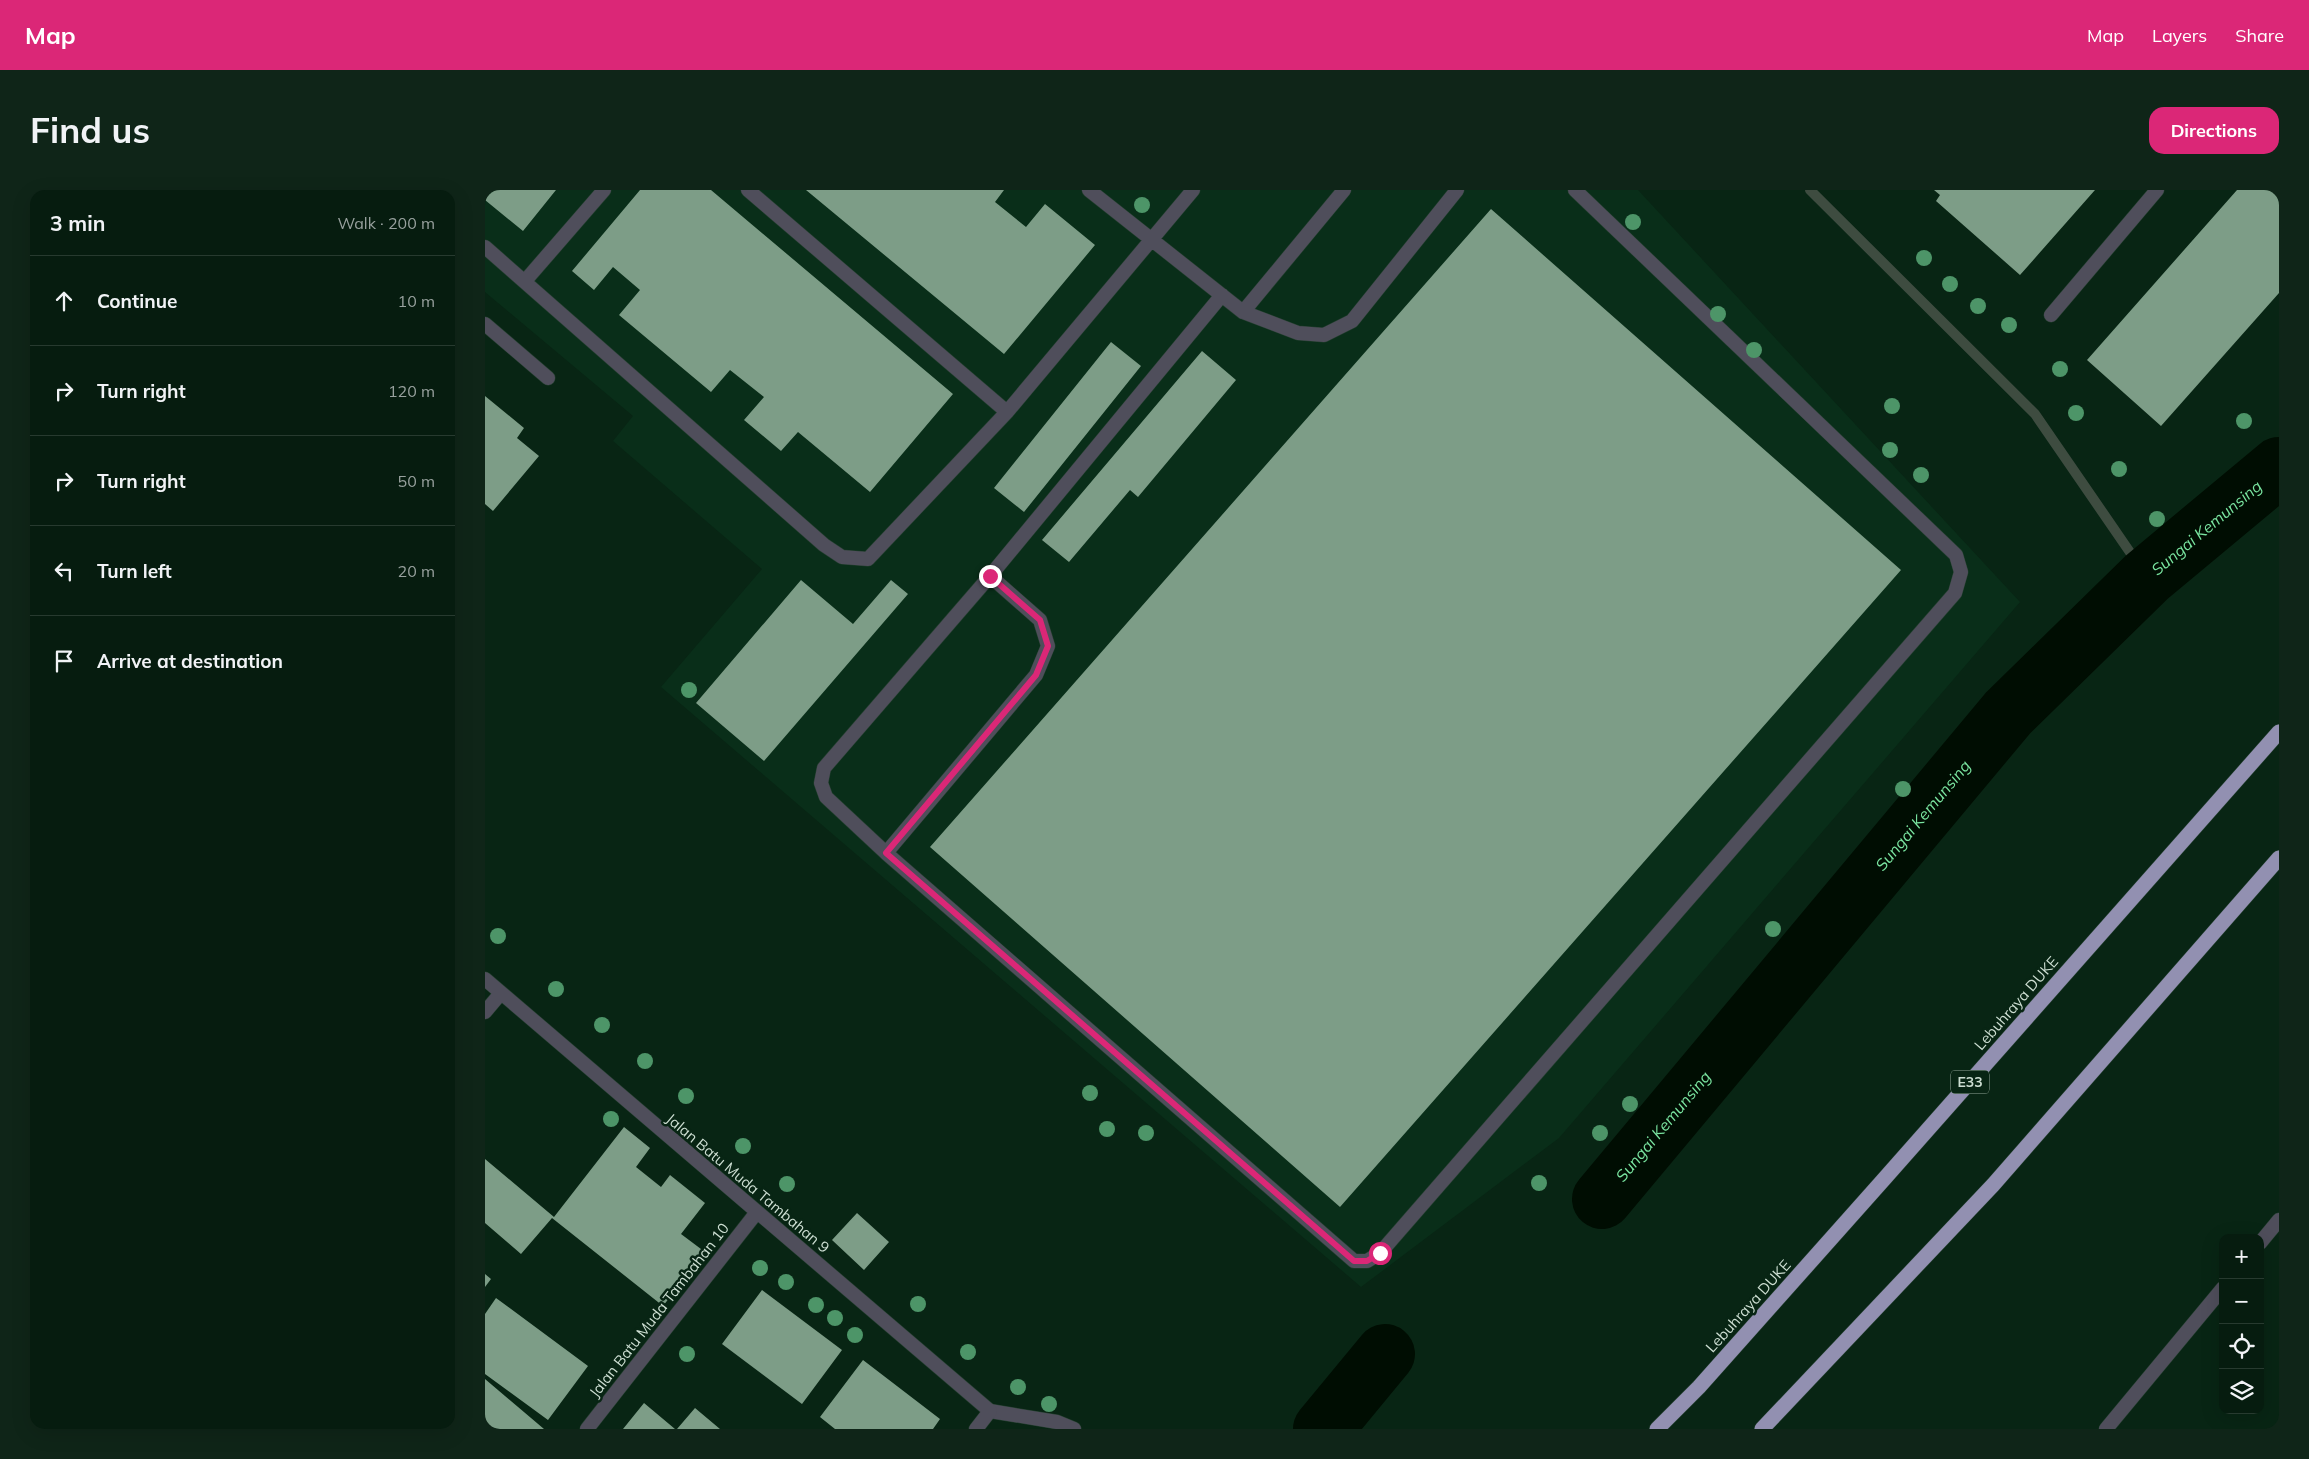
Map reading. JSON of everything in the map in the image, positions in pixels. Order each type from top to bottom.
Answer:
[{"type":"highway","name":"Lebuhraya DUKE","points":[[1657,1429],[1699,1386],[1872,1193],[2279,732]]},
{"type":"highway","points":[[1762,1429],[1993,1185],[2279,858]]},
{"type":"street","points":[[525,281],[604,190]]},
{"type":"street","points":[[748,190],[1007,412]]},
{"type":"street","points":[[1089,190],[1243,312],[1298,333],[1324,336],[1352,321],[1457,190]]},
{"type":"street","points":[[485,247],[824,545],[843,557],[868,559],[1007,412],[1193,190]]},
{"type":"street","points":[[1243,312],[1344,190]]},
{"type":"street","points":[[1222,295],[990,576],[824,768],[821,783],[826,798],[886,853],[1354,1261],[1367,1261],[1380,1253],[1955,593],[1961,572],[1956,554],[1575,190]]},
{"type":"street","points":[[2051,315],[2157,190]]},
{"type":"street","points":[[485,324],[548,378]]},
{"type":"street","points":[[886,853],[1036,675],[1048,646],[1040,620],[990,576]]},
{"type":"street","name":"Jalan Batu Muda Tambahan 9","points":[[485,979],[990,1411]]},
{"type":"street","points":[[485,1012],[501,993]]},
{"type":"street","name":"Jalan Batu Muda Tambahan 10","points":[[587,1429],[757,1212]]},
{"type":"street","points":[[2264,1238],[2279,1220]]},
{"type":"street","points":[[2106,1429],[2219,1293]]},
{"type":"street","points":[[976,1429],[990,1411],[1057,1422],[1074,1429]]},
{"type":"shaded area","points":[[485,190],[1638,190],[2020,602],[1559,1138],[1361,1287],[661,687],[762,569],[613,441],[633,416],[485,292]]},
{"type":"building","points":[[485,190],[556,190],[523,231],[485,200]]},
{"type":"building","points":[[640,190],[711,190],[953,394],[870,492],[798,432],[781,451],[744,420],[764,397],[730,370],[711,392],[619,315],[640,290],[613,267],[594,290],[572,271]]},
{"type":"building","points":[[806,190],[1004,190],[995,202],[1026,227],[1045,204],[1095,245],[1004,354]]},
{"type":"building","points":[[1934,190],[2095,190],[2020,275],[1936,201],[1940,195]]},
{"type":"building","points":[[2237,190],[2279,190],[2279,293],[2161,426],[2087,360]]},
{"type":"building","points":[[1491,209],[1901,570],[1340,1207],[930,847]]},
{"type":"building","points":[[1111,342],[1141,366],[1024,512],[994,488]]},
{"type":"building","points":[[1202,351],[1236,380],[1138,497],[1130,490],[1069,562],[1042,540]]},
{"type":"building","points":[[485,396],[524,428],[517,438],[539,456],[493,511],[485,504]]},
{"type":"building","points":[[801,580],[853,624],[891,580],[908,594],[764,761],[696,703]]},
{"type":"building","points":[[624,1127],[650,1148],[636,1167],[661,1187],[670,1175],[705,1203],[681,1234],[705,1252],[663,1306],[552,1218],[521,1254],[485,1223],[485,1159],[554,1217]]},
{"type":"building","points":[[857,1213],[889,1242],[864,1270],[832,1240]]},
{"type":"building","points":[[485,1274],[491,1279],[485,1287]]},
{"type":"building","points":[[762,1290],[842,1350],[802,1404],[722,1344]]},
{"type":"building","points":[[496,1298],[588,1366],[548,1420],[485,1374],[485,1314]]},
{"type":"building","points":[[863,1360],[940,1419],[933,1429],[835,1429],[820,1417]]},
{"type":"building","points":[[485,1379],[544,1429],[485,1429]]},
{"type":"building","points":[[644,1403],[675,1429],[623,1429]]},
{"type":"building","points":[[695,1408],[720,1429],[677,1429]]},
{"type":"waterway","points":[[1810,190],[2035,414],[2147,577]]},
{"type":"waterway","name":"Sungai Kemunsing","points":[[1602,1199],[2008,713],[2147,577],[2279,467]]},
{"type":"waterway","name":"Sungai Kemunsing","points":[[1323,1429],[1385,1354]]},
{"type":"route","points":[[990,576],[1040,620],[1048,646],[1036,675],[886,853],[1354,1261],[1367,1261],[1380,1253]]}]
